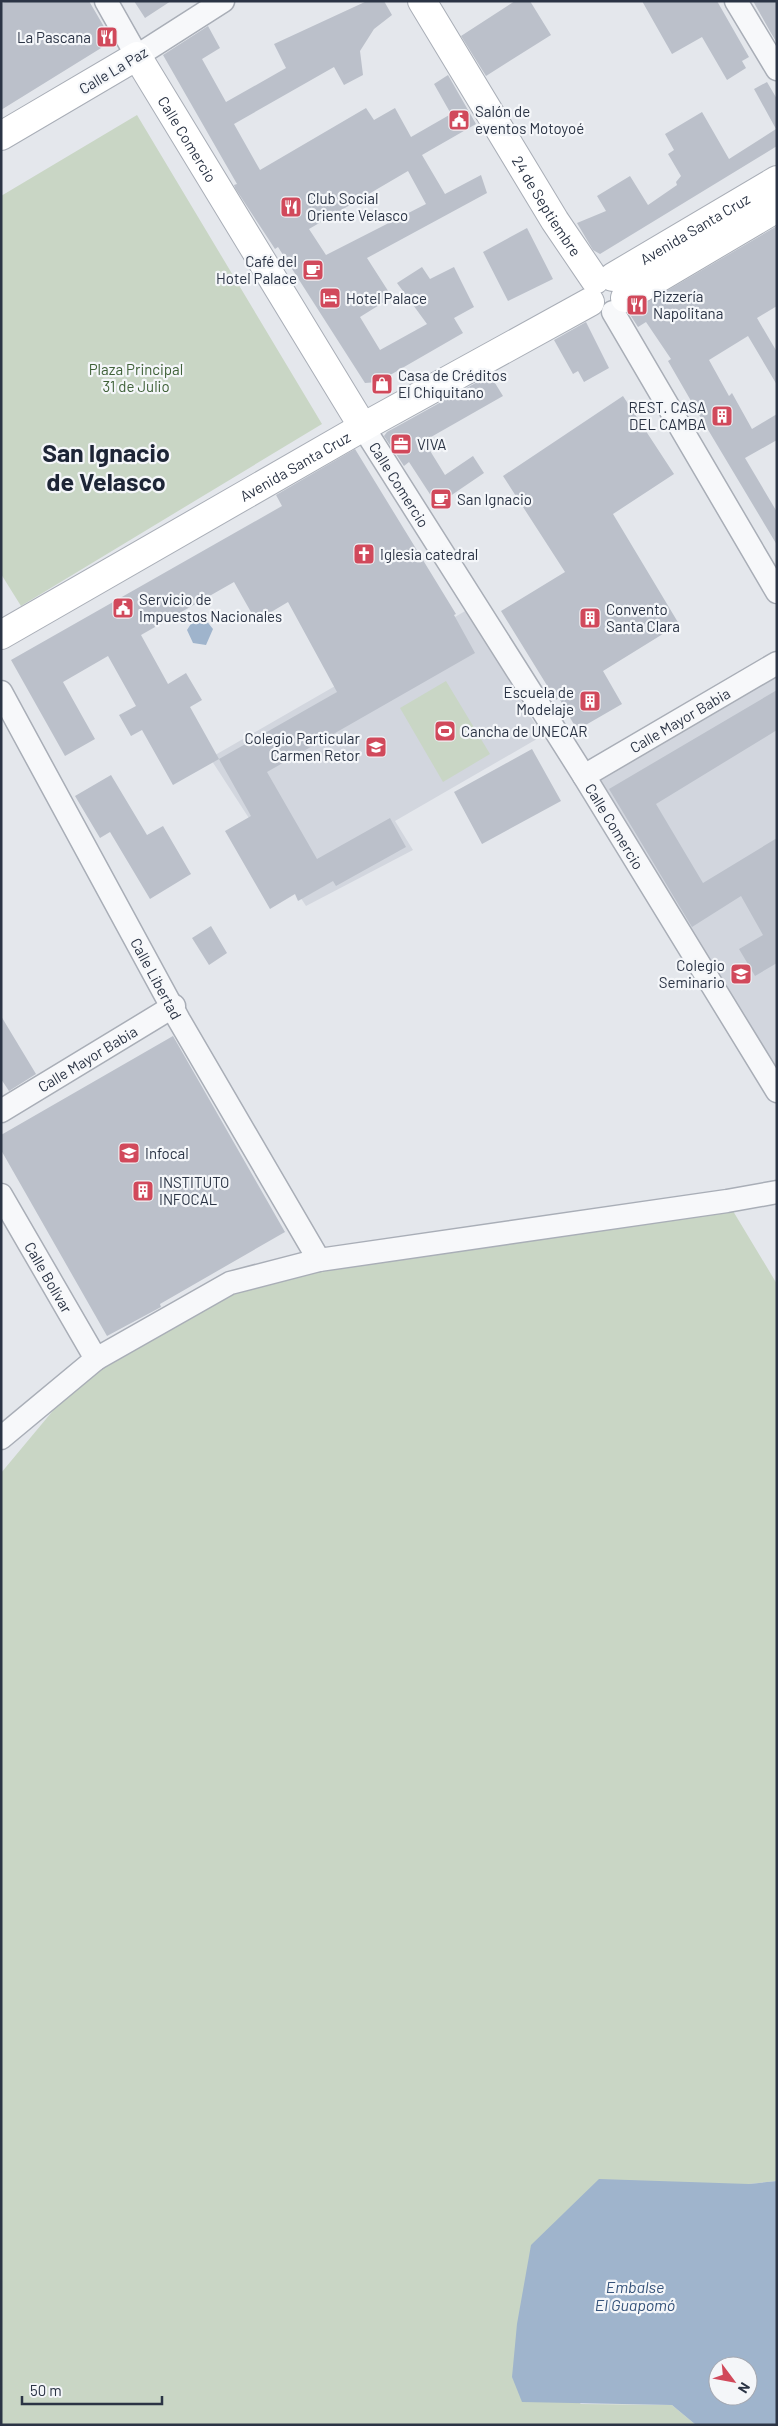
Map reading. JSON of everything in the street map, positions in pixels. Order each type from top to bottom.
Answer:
[{"type":"main road","name":"24 de Septiembre","points":[[422,1],[556,222],[607,294]]},
{"type":"main road","name":"Calle La Paz","points":[[1,136],[137,56]]},
{"type":"main road","name":"Calle Comercio","points":[[137,56],[363,427]]},
{"type":"main road","name":"Avenida Santa Cruz","points":[[607,294],[777,180]]},
{"type":"main road","name":"Avenida Santa Cruz","points":[[1,635],[363,427],[607,294],[777,208]]},
{"type":"street","name":"Calle Comercio","points":[[106,1],[137,56]]},
{"type":"street","name":"Calle La Paz","points":[[137,56],[223,1]]},
{"type":"street","points":[[736,1],[777,69]]},
{"type":"street","name":"24 de Septiembre","points":[[607,294],[777,592]]},
{"type":"street","name":"Calle Comercio","points":[[363,427],[584,776],[777,1091]]},
{"type":"street","name":"Calle Mayor Babia","points":[[584,776],[777,662]]},
{"type":"street","name":"Calle Libertad","points":[[1,692],[180,1020],[319,1260]]},
{"type":"street","name":"Calle Mayor Babia","points":[[1,1111],[174,1006]]},
{"type":"street","points":[[1,1438],[96,1359],[230,1283],[319,1260],[728,1201],[777,1192]]},
{"type":"street","name":"Calle Bolívar","points":[[1,1196],[96,1359]]},
{"type":"shaded area","name":"Colegio Particular Carmen Retor","points":[[467,610],[542,736],[395,821],[413,850],[306,906],[210,758]]},
{"type":"shaded area","name":"Colegio Seminario","points":[[777,663],[777,1084],[584,776]]},
{"type":"green space","name":"Plaza Principal 31 de Julio","points":[[137,115],[322,424],[21,606],[1,574],[1,196]]},
{"type":"green space","name":"Cancha de UNECAR","points":[[446,681],[490,754],[443,782],[400,708]]},
{"type":"green space","points":[[727,1201],[777,1284],[777,2181],[749,2184],[580,2404],[672,2405],[696,2425],[1,2425],[1,1473],[96,1359],[230,1283]]},
{"type":"water","points":[[194,619],[205,619],[213,629],[206,645],[193,643],[187,630]]},
{"type":"water","name":"Embalse El Guapomó","points":[[599,2179],[749,2184],[777,2181],[777,2425],[696,2425],[672,2405],[522,2402],[512,2377],[517,2324],[531,2245]]},
{"type":"building","points":[[6,1],[89,1],[110,37],[106,45],[1,110],[1,4]]},
{"type":"building","points":[[134,1],[171,1],[145,18]]},
{"type":"building","points":[[367,1],[384,1],[392,15],[374,29],[360,51],[363,75],[344,85],[334,67],[234,124],[260,170],[366,108],[374,120],[395,108],[411,137],[451,114],[434,84],[448,75],[476,124],[422,155],[445,194],[481,175],[487,193],[367,258],[392,297],[360,317],[380,350],[427,324],[397,283],[422,267],[430,279],[454,267],[474,307],[454,318],[463,333],[378,382],[365,383],[278,247],[275,249],[235,188],[234,185],[237,184],[163,55],[208,26],[220,48],[202,59],[226,102],[286,68],[274,44]],"holes":[[[408,171],[426,204],[326,255],[309,229]]]},
{"type":"building","points":[[515,1],[530,1],[551,35],[486,76],[461,36]]},
{"type":"building","points":[[642,1],[717,1],[749,57],[742,61],[746,68],[727,80],[702,37],[672,54]]},
{"type":"building","points":[[753,1],[777,1],[777,43],[771,33]]},
{"type":"building","points":[[767,82],[777,99],[777,146],[600,254],[593,250],[577,223],[606,211],[597,196],[630,176],[648,205],[677,185],[676,182],[681,176],[668,154],[674,150],[665,134],[702,112],[729,159],[776,129],[754,89]]},
{"type":"building","points":[[777,226],[777,306],[757,318],[777,352],[777,385],[748,336],[709,360],[729,396],[732,393],[752,429],[777,414],[777,440],[745,458],[777,512],[777,545],[668,361],[671,359],[646,322],[638,327],[629,313]]},
{"type":"building","points":[[527,228],[553,279],[508,301],[483,252]]},
{"type":"building","points":[[586,322],[609,368],[584,382],[578,371],[573,374],[554,340]]},
{"type":"building","points":[[490,375],[503,396],[424,441],[445,475],[473,456],[484,473],[437,505],[409,462],[404,466],[384,436],[387,432]]},
{"type":"building","points":[[623,396],[674,474],[613,514],[679,624],[603,671],[622,704],[577,730],[559,698],[556,700],[501,611],[565,572],[503,476]]},
{"type":"building","points":[[355,449],[456,614],[454,615],[475,653],[267,772],[317,859],[390,818],[406,847],[336,886],[333,881],[298,901],[295,894],[270,909],[225,831],[251,816],[219,759],[173,785],[142,730],[131,736],[119,715],[136,706],[108,656],[63,682],[95,739],[65,756],[11,660],[282,506],[276,495]],"holes":[[[234,582],[256,621],[288,602],[337,692],[219,759],[190,707],[202,700],[186,673],[168,684],[141,635]]]},
{"type":"building","points":[[777,690],[777,730],[656,804],[703,883],[777,838],[777,963],[755,976],[739,949],[763,935],[741,896],[692,927],[609,789]]},
{"type":"building","points":[[532,749],[561,801],[482,844],[454,792]]},
{"type":"building","points":[[111,775],[147,835],[163,826],[191,874],[150,899],[110,832],[100,838],[75,796]]},
{"type":"building","points":[[211,926],[227,953],[209,965],[192,938]]},
{"type":"building","points":[[1,1016],[36,1074],[9,1091],[1,1079]]},
{"type":"building","name":"Infocal","points":[[173,1036],[285,1232],[160,1304],[161,1307],[107,1336],[1,1150],[1,1135]]},
{"type":"place","name":"La Pascana","points":[[107,37]]},
{"type":"place","name":"Salón de eventos Motoyoé","points":[[459,120]]},
{"type":"place","name":"Club Social Oriente Velasco","points":[[291,207]]},
{"type":"place","name":"Café del Hotel Palace","points":[[313,270]]},
{"type":"place","name":"Hotel Palace","points":[[330,298]]},
{"type":"place","name":"Pizzería Napolitana","points":[[637,305]]},
{"type":"place","name":"Casa de Créditos El Chiquitano","points":[[382,384]]},
{"type":"place","name":"REST. CASA DEL CAMBA","points":[[722,416]]},
{"type":"place","name":"VIVA","points":[[401,444]]},
{"type":"place","name":"San Ignacio","points":[[441,499]]},
{"type":"place","name":"Iglesia catedral","points":[[364,554]]},
{"type":"place","name":"Servicio de Impuestos Nacionales","points":[[123,608]]},
{"type":"place","name":"Convento Santa Clara","points":[[590,618]]},
{"type":"place","name":"Escuela de Modelaje","points":[[590,701]]},
{"type":"place","name":"Cancha de UNECAR","points":[[445,731]]},
{"type":"place","name":"Colegio Particular Carmen Retor","points":[[376,747]]},
{"type":"place","name":"Colegio Seminario","points":[[741,974]]},
{"type":"place","name":"Infocal","points":[[129,1153]]},
{"type":"place","name":"INSTITUTO INFOCAL","points":[[143,1191]]},
{"type":"district","name":"San Ignacio de Velasco","points":[[106,466]]}]
